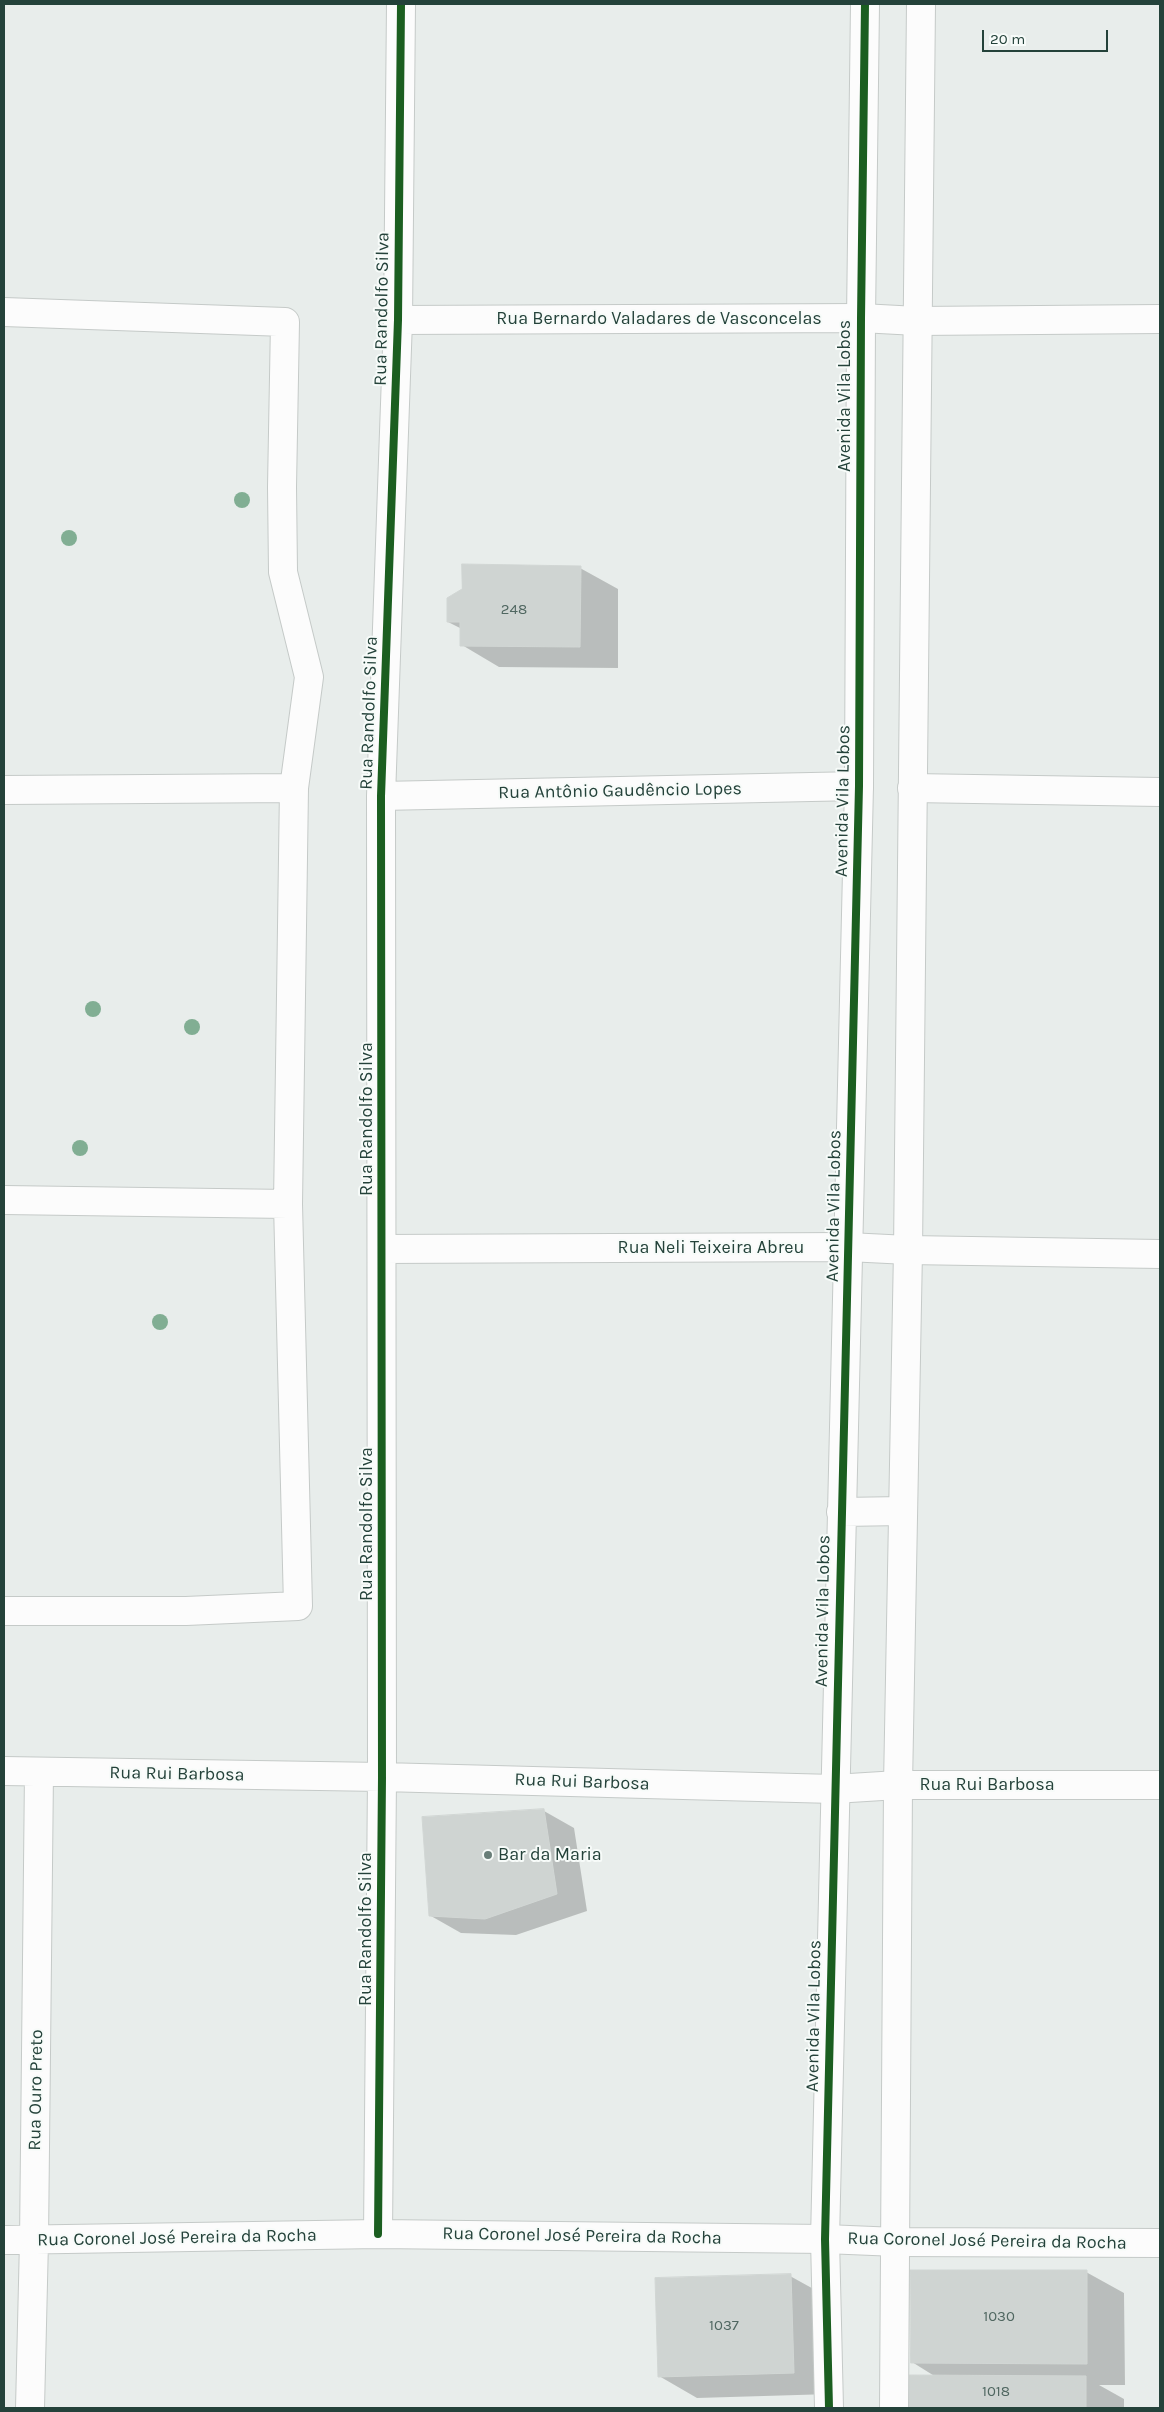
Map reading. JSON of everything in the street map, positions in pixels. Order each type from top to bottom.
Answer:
[{"type":"street","name":"Rua Randolfo Silva","points":[[378,2234],[382,1777],[381,796],[398,320],[401,4]]},
{"type":"street","name":"Avenida Vila Lobos","points":[[829,2408],[824,2239],[840,1512],[859,786],[861,318],[866,4]]},
{"type":"street","points":[[894,2408],[897,2242],[898,1785],[908,1250],[921,4]]},
{"type":"street","points":[[4,312],[285,322],[283,572],[309,677],[294,788],[288,1204],[298,1606],[186,1610],[4,1611]]},
{"type":"street","name":"Rua Bernardo Valadares de Vasconcelas","points":[[398,320],[1160,319]]},
{"type":"street","name":"Rua Antônio Gaudêncio Lopes","points":[[381,796],[859,786]]},
{"type":"street","points":[[4,790],[294,788]]},
{"type":"street","points":[[912,788],[1160,792]]},
{"type":"street","points":[[4,1200],[288,1204]]},
{"type":"street","name":"Rua Neli Teixeira Abreu","points":[[382,1249],[848,1247],[908,1250],[1160,1254]]},
{"type":"street","points":[[840,1512],[903,1511]]},
{"type":"street","name":"Rua Rui Barbosa","points":[[4,1771],[382,1777],[834,1789],[898,1785],[1160,1784]]},
{"type":"street","name":"Rua Ouro Preto","points":[[30,2408],[34,2241],[39,1772]]},
{"type":"street","name":"Rua Coronel José Pereira da Rocha","points":[[4,2240],[378,2234],[824,2239],[897,2242],[1160,2243]]},
{"type":"building","points":[[462,564],[581,566],[580,647],[460,646],[460,622],[447,622],[447,598],[462,589]]},
{"type":"building","name":"Bar da Maria","points":[[544,1809],[557,1894],[485,1919],[429,1916],[422,1817]]},
{"type":"building","points":[[910,2270],[1087,2270],[1087,2364],[911,2363]]},
{"type":"building","points":[[791,2274],[794,2373],[658,2377],[655,2278]]},
{"type":"building","points":[[906,2375],[1086,2376],[1086,2408],[906,2408]]},
{"type":"cycle path","points":[[378,2234],[382,1777],[381,796],[398,320],[401,4]]},
{"type":"cycle path","points":[[829,2408],[825,2239],[859,786],[861,318],[865,4]]},
{"type":"place","name":"Bar da Maria","points":[[488,1855]]}]
